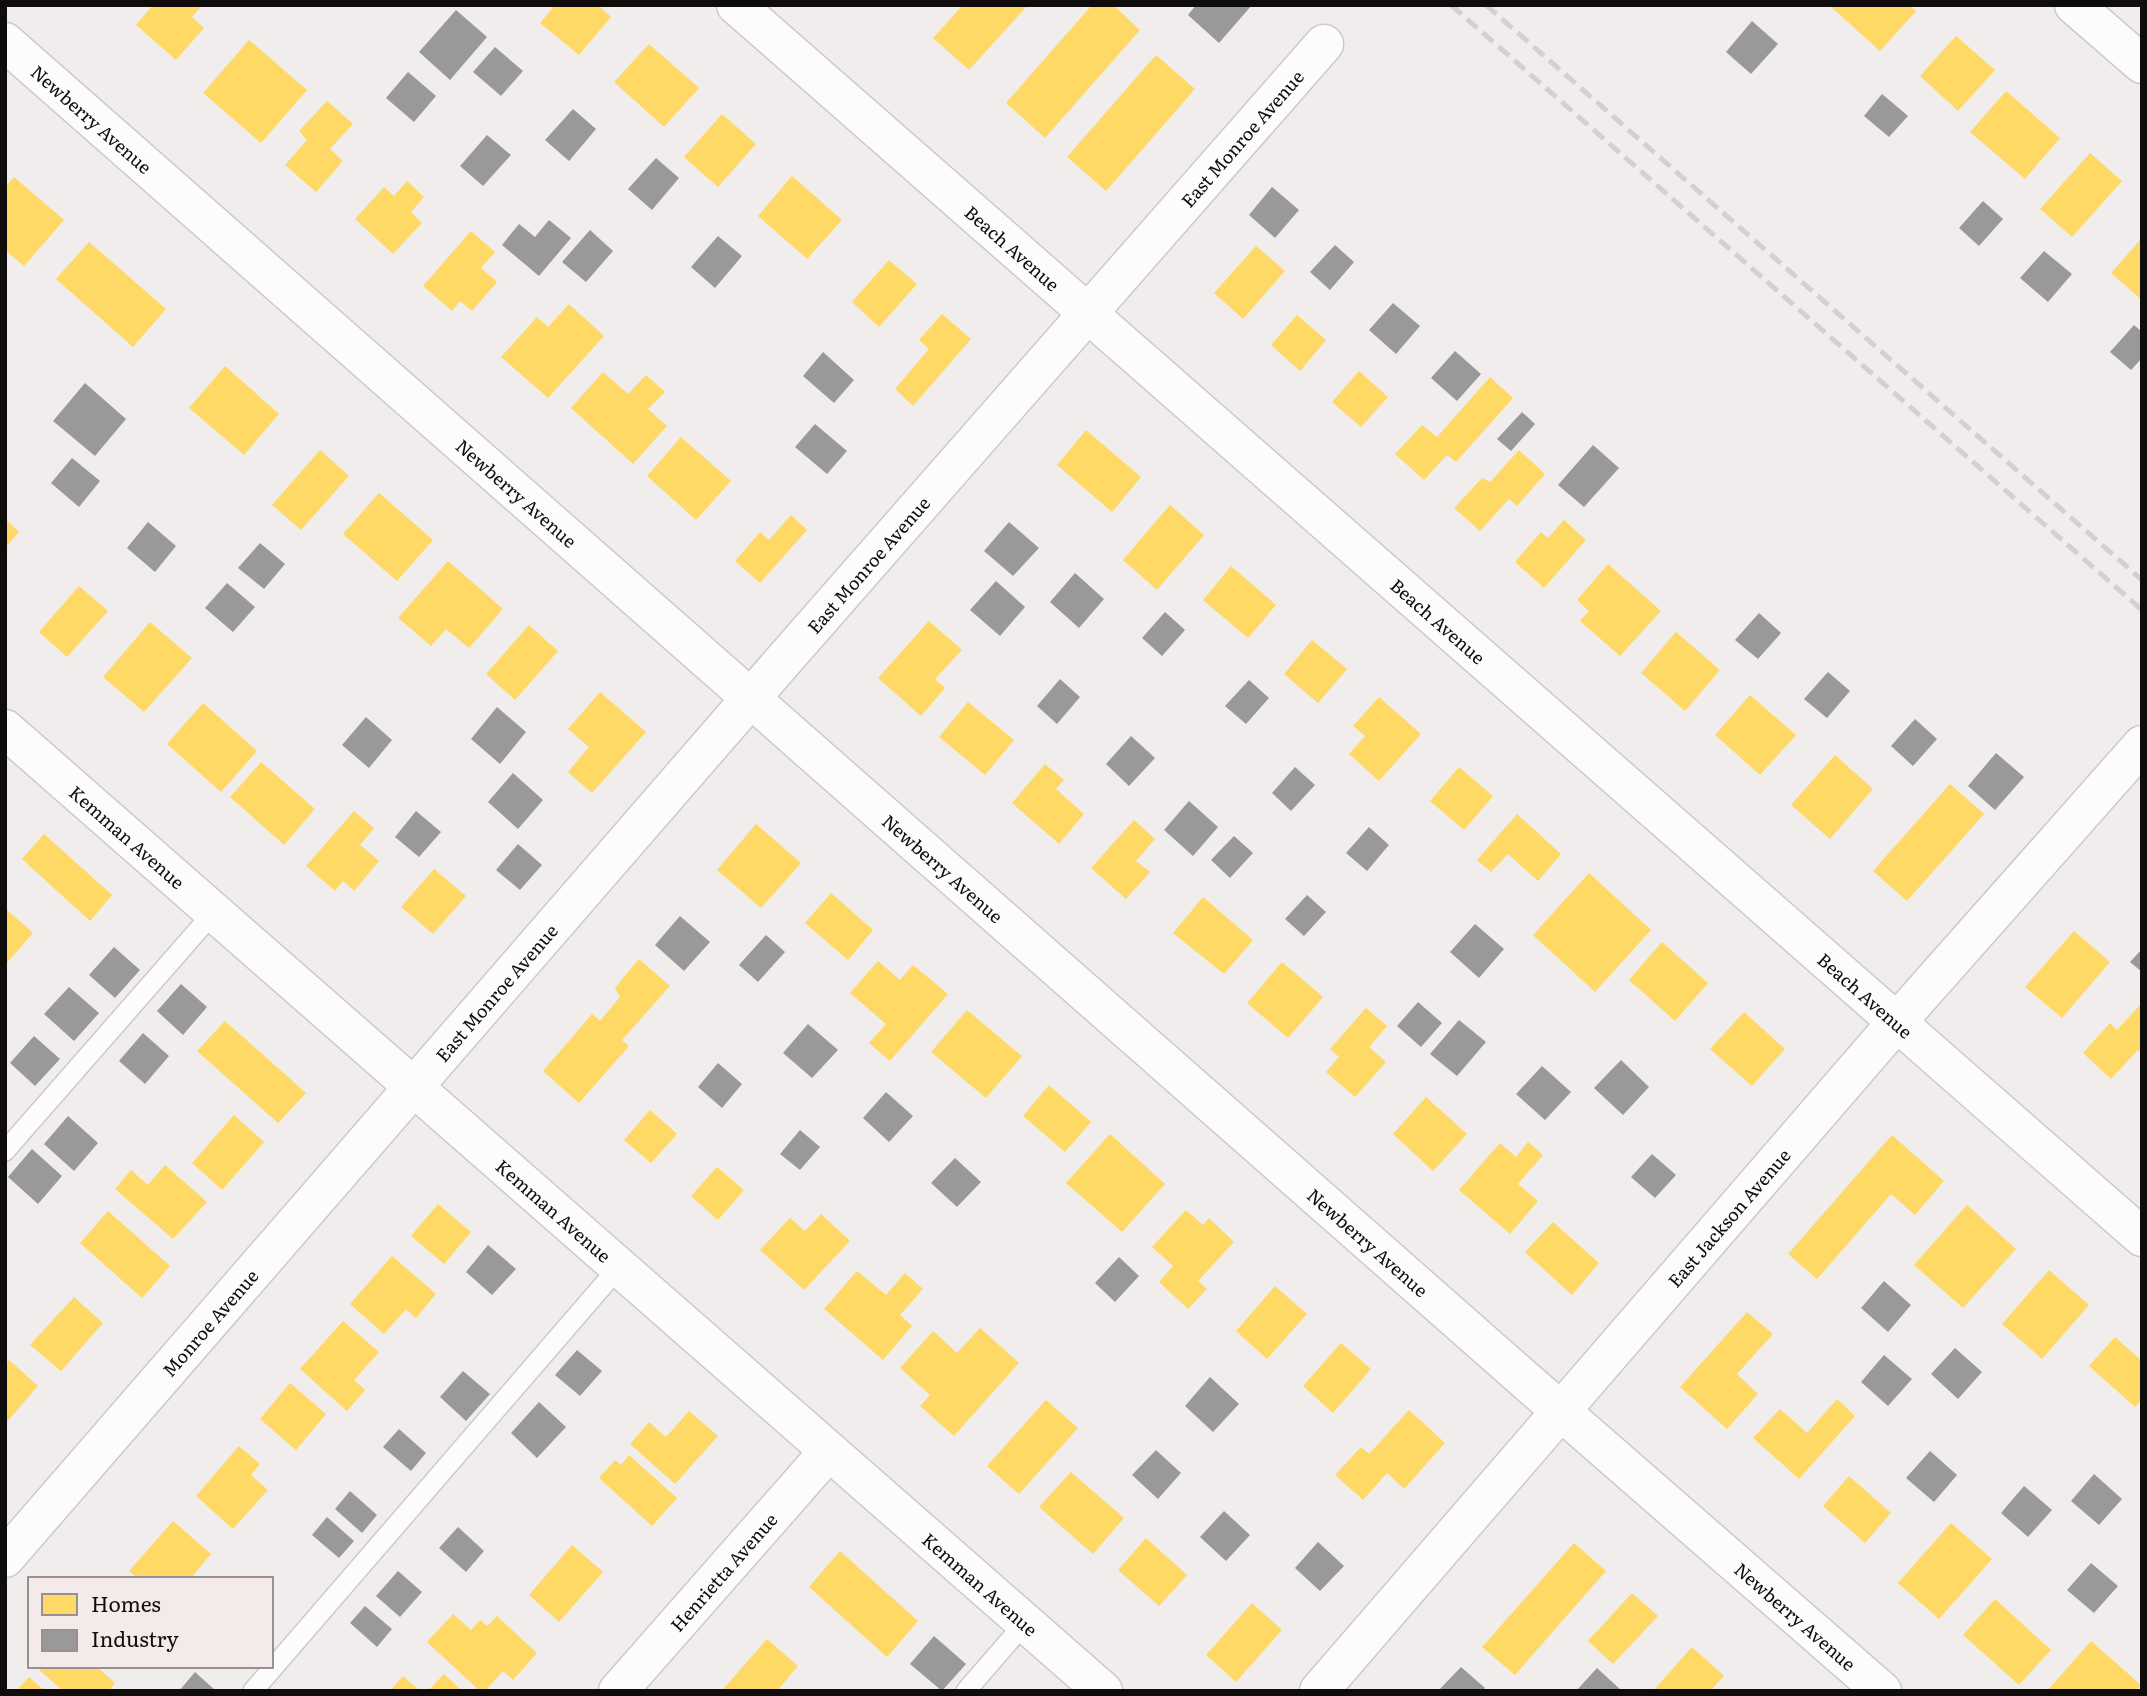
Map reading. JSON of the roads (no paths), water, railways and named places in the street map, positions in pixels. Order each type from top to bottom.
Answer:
[{"type":"street","name":"Beach Avenue","points":[[736,5],[2142,1237]]},
{"type":"street","points":[[2074,5],[2142,64]]},
{"type":"street","name":"Newberry Avenue","points":[[5,42],[1561,1412],[1882,1691]]},
{"type":"street","name":"East Monroe Avenue","points":[[414,1087],[1324,44]]},
{"type":"street","name":"Kemman Avenue","points":[[6,731],[1103,1691]]},
{"type":"street","name":"East Jackson Avenue","points":[[1319,1691],[1896,1023],[2142,745]]},
{"type":"street","name":"Monroe Avenue","points":[[5,1558],[414,1087]]},
{"type":"street","name":"Henrietta Avenue","points":[[618,1691],[829,1451]]},
{"type":"lane","points":[[5,1152],[214,912]]},
{"type":"lane","points":[[273,1668],[619,1267]]},
{"type":"lane","points":[[966,1691],[1025,1623]]},
{"type":"lane","points":[[253,1691],[273,1668]]},
{"type":"railway","points":[[1451,5],[2142,610]]},
{"type":"railway","points":[[1486,5],[2142,580]]}]
